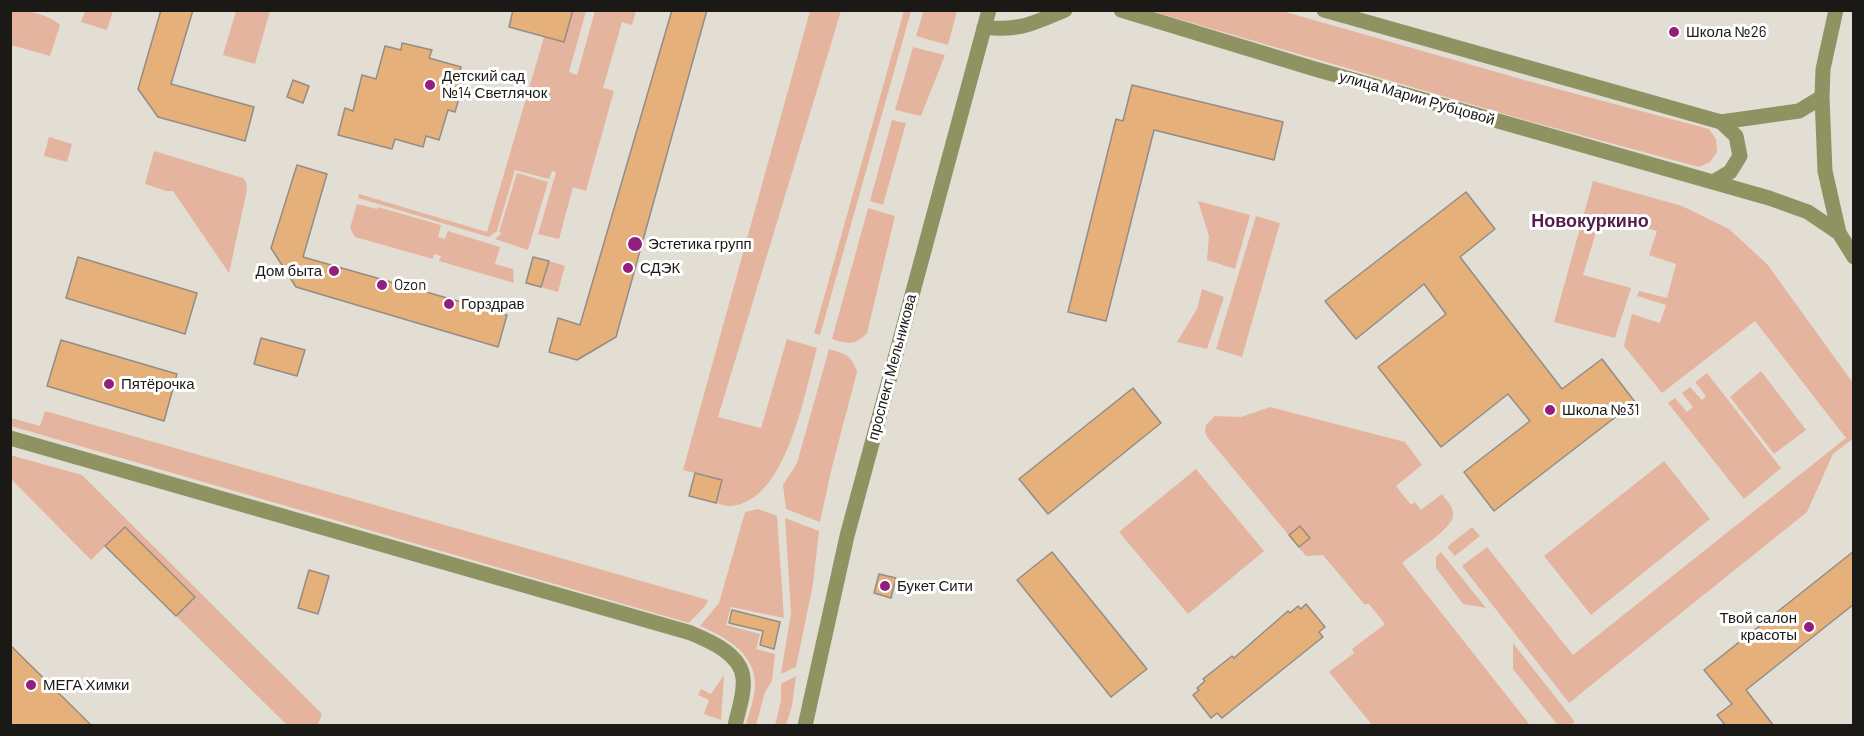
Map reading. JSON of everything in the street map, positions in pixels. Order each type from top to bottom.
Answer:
[{"type":"street","name":"проспект Мельникова","points":[[805,726],[847,536],[989,10]]},
{"type":"street","points":[[984,27],[1004,30],[1024,27],[1065,10]]},
{"type":"street","name":"улица Марии Рубцовой","points":[[1121,10],[1315,69],[1713,182],[1808,212],[1839,233]]},
{"type":"street","points":[[1324,10],[1721,122],[1799,111],[1822,97]]},
{"type":"street","points":[[1836,10],[1824,58],[1822,97],[1825,171],[1839,233],[1854,257]]},
{"type":"street","points":[[1713,182],[1730,172],[1740,156],[1736,136],[1721,122]]},
{"type":"street","points":[[10,438],[704,638],[726,652],[740,669],[744,678],[735,726]]},
{"type":"shaded area","points":[[924,10],[957,11],[948,45],[916,36]]},
{"type":"shaded area","points":[[10,11],[36,14],[60,25],[50,56],[11,45]]},
{"type":"shaded area","points":[[85,11],[113,11],[107,30],[81,22]]},
{"type":"shaded area","points":[[236,11],[270,11],[255,64],[223,55]]},
{"type":"shaded area","points":[[573,11],[586,11],[569,72],[577,75],[595,11],[636,11],[632,25],[622,22],[603,88],[614,91],[586,191],[573,187],[559,239],[538,234],[556,172],[552,171],[549,179],[515,170],[497,231],[489,237],[358,198],[359,194],[487,232],[544,37],[564,42]]},
{"type":"shaded area","points":[[810,11],[841,11],[718,417],[761,428],[787,339],[817,348],[799,416],[779,466],[766,486],[750,500],[727,506],[716,503],[722,480],[683,470]]},
{"type":"shaded area","points":[[904,11],[911,11],[820,335],[814,333]]},
{"type":"shaded area","points":[[1151,11],[1282,11],[1535,83],[1709,129],[1716,139],[1717,152],[1710,162],[1699,167],[1525,120]]},
{"type":"shaded area","points":[[913,47],[945,55],[921,116],[895,110]]},
{"type":"shaded area","points":[[892,120],[906,123],[883,205],[870,201]]},
{"type":"shaded area","points":[[49,137],[72,144],[67,162],[44,156]]},
{"type":"shaded area","points":[[154,151],[243,178],[246,182],[247,190],[229,273],[173,191],[145,184]]},
{"type":"shaded area","points":[[517,173],[548,182],[528,250],[495,239],[502,233],[499,232]]},
{"type":"shaded area","points":[[1593,181],[1682,206],[1729,229],[1767,264],[1853,383],[1854,438],[1833,454],[1807,512],[1569,703],[1462,566],[1487,547],[1573,655],[1846,438],[1755,321],[1662,393],[1624,346],[1632,314],[1660,323],[1666,305],[1637,296],[1639,291],[1667,298],[1676,264],[1649,255],[1657,231],[1601,216],[1583,275],[1631,288],[1615,338],[1554,322]]},
{"type":"shaded area","points":[[1198,201],[1250,215],[1235,269],[1207,260],[1209,236]]},
{"type":"shaded area","points":[[357,204],[377,209],[378,207],[441,225],[438,237],[445,239],[448,231],[500,247],[495,264],[513,269],[514,283],[439,261],[441,256],[434,254],[433,259],[355,237],[350,228]]},
{"type":"shaded area","points":[[868,208],[895,216],[867,333],[855,342],[842,342],[832,339]]},
{"type":"shaded area","points":[[1256,216],[1280,223],[1242,357],[1216,349]]},
{"type":"shaded area","points":[[549,261],[565,266],[558,292],[541,287]]},
{"type":"shaded area","points":[[1202,289],[1224,297],[1207,349],[1177,342],[1197,309]]},
{"type":"shaded area","points":[[829,349],[847,356],[853,362],[857,372],[820,522],[786,509],[783,485],[797,463]]},
{"type":"shaded area","points":[[1761,371],[1806,430],[1774,454],[1730,397]]},
{"type":"shaded area","points":[[1707,373],[1781,468],[1744,499],[1668,403],[1675,398],[1687,412],[1693,407],[1682,393],[1690,387],[1702,400],[1706,396],[1695,382]]},
{"type":"shaded area","points":[[1270,407],[1405,442],[1422,465],[1396,486],[1411,505],[1415,502],[1421,510],[1442,494],[1451,506],[1453,515],[1447,527],[1440,534],[1402,563],[1530,725],[1372,725],[1329,672],[1354,653],[1352,649],[1385,624],[1369,604],[1364,604],[1323,555],[1306,556],[1207,437],[1205,431],[1206,425],[1215,416],[1241,417]]},
{"type":"shaded area","points":[[45,411],[708,600],[689,623],[11,426],[11,418],[40,426]]},
{"type":"shaded area","points":[[10,455],[82,475],[322,714],[318,725],[287,725],[176,616],[195,596],[125,527],[91,560],[11,479]]},
{"type":"shaded area","points":[[1664,461],[1710,519],[1591,615],[1544,556]]},
{"type":"shaded area","points":[[1196,469],[1264,551],[1188,614],[1119,532]]},
{"type":"shaded area","points":[[758,509],[777,516],[784,618],[731,607],[726,625],[760,634],[756,649],[775,654],[772,681],[765,692],[756,725],[746,725],[755,689],[754,673],[750,663],[728,641],[700,626],[719,603],[745,512]]},
{"type":"shaded area","points":[[785,518],[819,531],[813,584],[796,667],[781,674],[791,613]]},
{"type":"shaded area","points":[[1472,527],[1480,536],[1455,556],[1447,547]]},
{"type":"shaded area","points":[[1441,552],[1486,608],[1463,604],[1436,568],[1436,557]]},
{"type":"shaded area","points":[[1513,643],[1575,722],[1566,726],[1556,723],[1513,669]]},
{"type":"shaded area","points":[[724,675],[721,720],[704,714],[709,700],[698,695],[701,689],[711,694]]},
{"type":"shaded area","points":[[796,676],[792,706],[786,725],[775,725],[781,701],[781,684]]},
{"type":"building","points":[[161,10],[193,10],[171,84],[254,107],[245,141],[158,117],[138,89]]},
{"type":"building","points":[[513,10],[573,10],[564,42],[509,27]]},
{"type":"building","points":[[672,10],[707,10],[616,337],[577,360],[549,352],[558,318],[580,325]]},
{"type":"building","points":[[402,43],[432,50],[429,58],[461,67],[457,82],[463,84],[455,112],[448,110],[439,140],[426,136],[423,147],[395,139],[392,149],[338,135],[345,108],[353,111],[362,75],[376,79],[385,46],[401,50]]},
{"type":"building","points":[[293,80],[309,86],[303,103],[287,97]]},
{"type":"building","points":[[1132,85],[1283,122],[1274,160],[1154,130],[1106,321],[1068,312],[1116,119],[1123,121]]},
{"type":"building","points":[[297,165],[327,174],[303,257],[507,315],[498,347],[296,287],[271,248]]},
{"type":"building","points":[[1466,192],[1495,229],[1460,257],[1562,389],[1602,359],[1635,402],[1494,511],[1464,472],[1530,421],[1508,394],[1441,447],[1378,367],[1446,314],[1424,284],[1356,339],[1325,301]]},
{"type":"building","points":[[78,257],[197,293],[185,334],[66,298]]},
{"type":"building","points":[[533,257],[549,261],[541,287],[526,283]]},
{"type":"building","points":[[261,338],[305,350],[297,376],[254,364]]},
{"type":"building","points":[[61,340],[177,374],[164,421],[47,386]]},
{"type":"building","points":[[1133,388],[1161,423],[1048,514],[1019,479]]},
{"type":"building","points":[[695,473],[722,480],[716,503],[689,496]]},
{"type":"building","points":[[1300,526],[1310,538],[1299,547],[1289,535]]},
{"type":"building","points":[[125,527],[195,597],[176,616],[105,546]]},
{"type":"building","points":[[1854,551],[1854,604],[1746,690],[1774,726],[1726,726],[1717,715],[1732,704],[1704,670]]},
{"type":"building","points":[[1052,552],[1147,669],[1111,697],[1017,580]]},
{"type":"building","points":[[309,570],[329,576],[318,614],[298,608]]},
{"type":"building","name":"Букет Сити","points":[[879,574],[896,578],[891,598],[874,593]]},
{"type":"building","points":[[1306,604],[1325,627],[1319,632],[1323,637],[1222,718],[1217,713],[1211,718],[1193,695],[1205,681],[1203,679],[1232,656],[1234,658],[1288,611],[1290,613],[1298,606],[1301,609]]},
{"type":"building","points":[[732,610],[780,622],[774,649],[760,645],[763,631],[729,623]]},
{"type":"building","name":"МЕГА Химки","points":[[10,645],[92,726],[10,726]]},
{"type":"place","name":"Школа №26","points":[[1674,32]]},
{"type":"place","name":"Детский сад №14 Светлячок","points":[[430,85]]},
{"type":"place","name":"Эстетика групп","points":[[635,244]]},
{"type":"place","name":"СДЭК","points":[[628,268]]},
{"type":"place","name":"Дом быта","points":[[334,271]]},
{"type":"place","name":"Ozon","points":[[382,285]]},
{"type":"place","name":"Горздрав","points":[[449,304]]},
{"type":"place","name":"Пятёрочка","points":[[109,384]]},
{"type":"place","name":"Школа №31","points":[[1550,410]]},
{"type":"place","name":"Букет Сити","points":[[885,586]]},
{"type":"place","name":"Твой салон красоты","points":[[1809,627]]},
{"type":"place","name":"МЕГА Химки","points":[[31,685]]},
{"type":"district","name":"Новокуркино","points":[[1590,221]]}]
